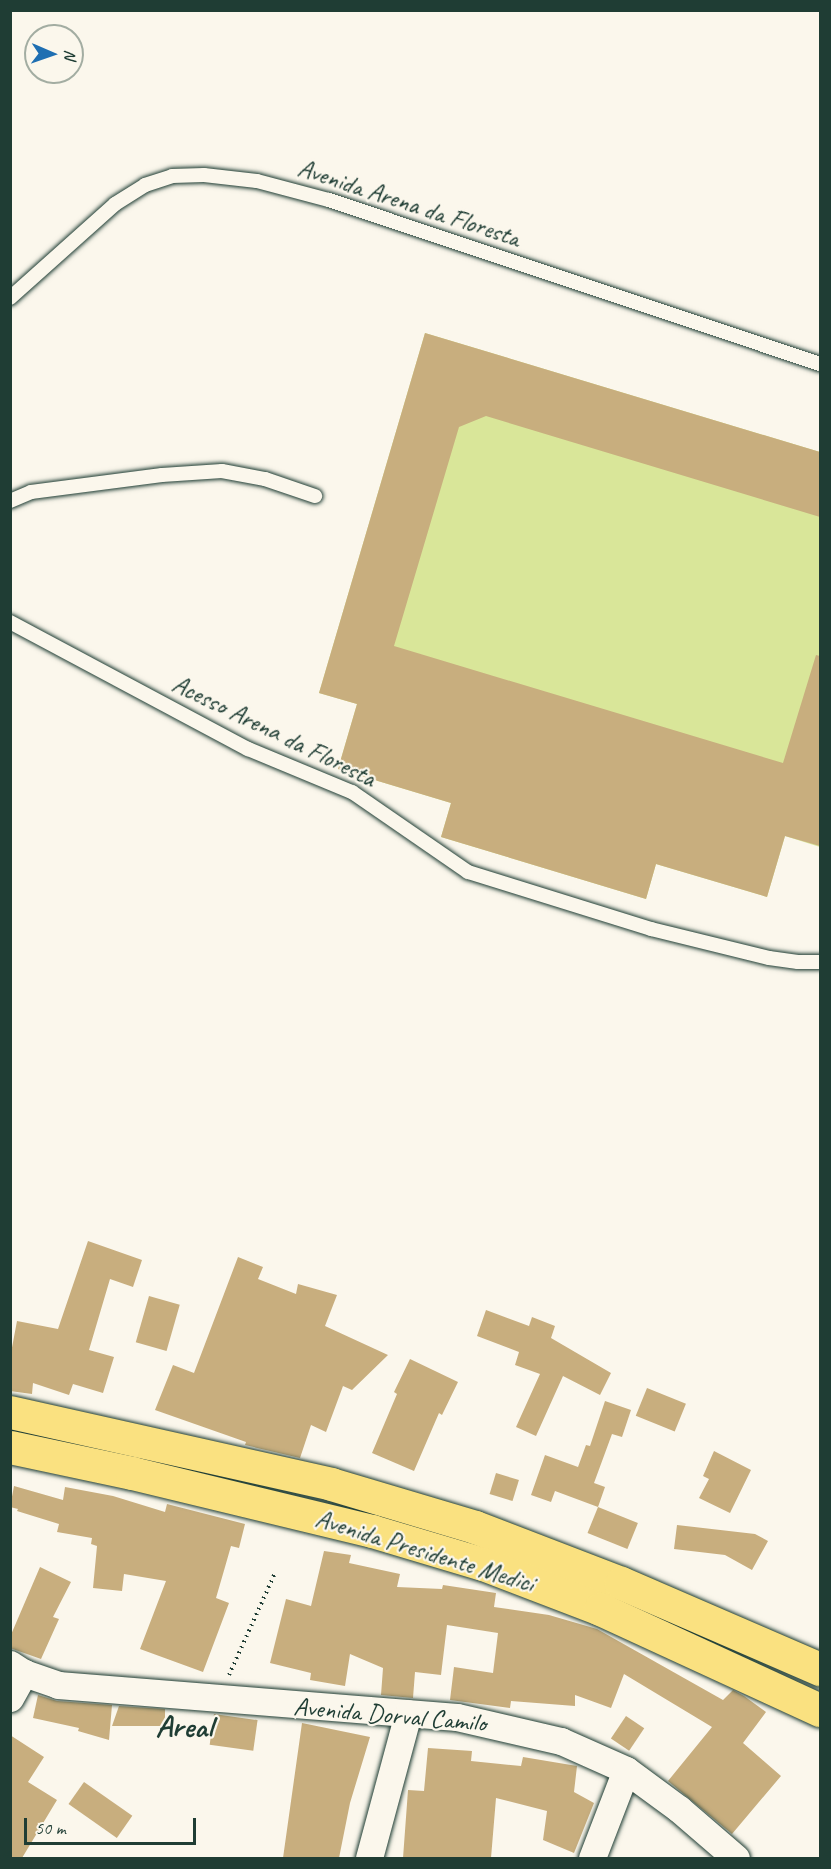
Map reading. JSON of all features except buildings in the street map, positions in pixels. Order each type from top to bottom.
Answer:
[{"type":"main road","name":"Avenida Presidente Medici","points":[[10,1412],[332,1484],[475,1527],[621,1583],[820,1670]]},
{"type":"main road","name":"Avenida Presidente Medici","points":[[10,1447],[132,1473],[372,1531],[483,1564],[600,1609],[820,1710]]},
{"type":"street","name":"Avenida Dorval Camilo","points":[[17,1669],[58,1685],[218,1700],[457,1717],[561,1741],[626,1770],[679,1809],[736,1858]]},
{"type":"street","points":[[10,1698],[17,1669]]},
{"type":"street","points":[[369,1858],[408,1713]]},
{"type":"street","points":[[592,1858],[626,1770]]},
{"type":"lane","name":"Avenida Arena da Floresta","points":[[10,298],[115,204],[145,185],[172,176],[204,175],[257,182],[329,200],[820,364]]},
{"type":"lane","points":[[10,501],[31,492],[162,475],[222,471],[265,479],[315,496]]},
{"type":"lane","name":"Acesso Arena da Floresta","points":[[10,622],[248,749],[352,792],[468,872],[651,928],[769,958],[820,962]]},
{"type":"path","points":[[218,1700],[275,1573]]},
{"type":"green space","points":[[425,333],[820,452],[820,847],[785,836],[767,897],[656,864],[646,899],[441,837],[451,803],[338,769],[357,704],[319,693]]},
{"type":"district","name":"Areal","points":[[184,1727]]}]
